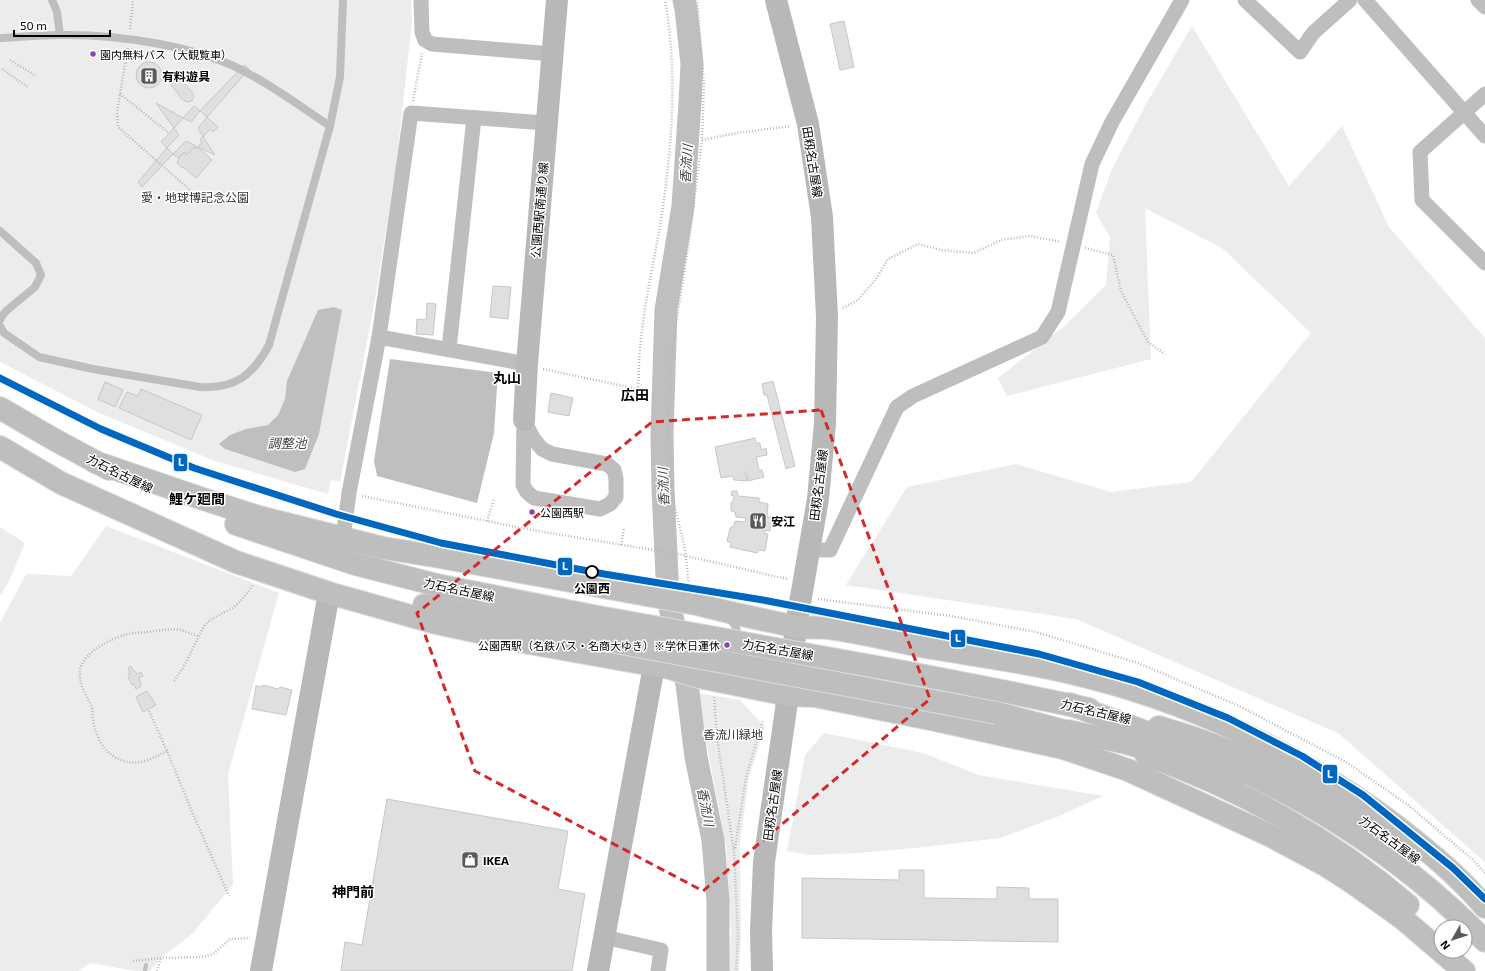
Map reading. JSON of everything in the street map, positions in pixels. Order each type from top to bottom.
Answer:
[{"type":"main road","name":"力石名古屋線","points":[[0,408],[95,462],[151,489],[229,521],[355,564],[437,585],[593,616],[905,672],[1070,704],[1119,716],[1209,743],[1247,757],[1299,781],[1353,812],[1389,837],[1447,883],[1485,919]]},
{"type":"main road","name":"力石名古屋線","points":[[0,437],[82,481],[145,511],[197,532],[284,564],[413,603],[997,713],[1123,747],[1188,771],[1280,816],[1315,837],[1360,868],[1400,898],[1433,927]]},
{"type":"main road","points":[[0,447],[61,483],[236,562],[329,593],[432,622],[514,640],[662,668],[708,682],[788,695],[815,696],[1063,748],[1128,770],[1269,835],[1325,865],[1353,882],[1402,918],[1464,971]]},
{"type":"main road","points":[[95,462],[203,499],[260,516],[383,548],[649,596],[796,626],[828,628],[1062,671],[1131,690],[1193,711],[1220,722],[1295,759],[1340,786],[1386,818],[1420,845],[1453,874],[1485,907]]},
{"type":"main road","points":[[1070,704],[1221,761],[1254,776],[1305,803],[1361,837],[1405,868],[1439,896],[1485,941]]},
{"type":"main road","points":[[1068,731],[1126,743],[1180,760],[1234,781],[1293,809],[1345,840],[1390,871],[1425,898],[1447,919]]},
{"type":"main road","points":[[1473,945],[1485,958]]},
{"type":"main road","points":[[1466,959],[1478,971]]},
{"type":"street","points":[[421,0],[422,32],[425,40],[432,44],[552,54]]},
{"type":"street","name":"公園西駅南通り線","points":[[524,420],[532,366],[546,124],[557,0]]},
{"type":"street","name":"田籾名古屋線","points":[[762,971],[761,930],[764,862],[788,695],[796,626],[818,499],[825,424],[826,317],[822,217],[808,124],[776,0]]},
{"type":"street","points":[[809,550],[830,550],[897,407],[913,396],[1042,338],[1058,312],[1092,164],[1112,122],[1182,0]]},
{"type":"street","points":[[1245,0],[1300,52],[1313,33],[1350,0]]},
{"type":"street","points":[[1365,0],[1485,136]]},
{"type":"street","points":[[1478,0],[1485,7]]},
{"type":"street","points":[[1485,94],[1420,152],[1422,200],[1485,263]]},
{"type":"street","points":[[342,538],[349,493],[379,337],[411,113],[546,124]]},
{"type":"street","points":[[449,349],[474,118]]},
{"type":"street","points":[[379,337],[449,349],[532,366]]},
{"type":"street","points":[[524,420],[533,438],[542,449],[552,454]]},
{"type":"street","points":[[524,420],[523,485],[527,492],[534,498],[600,509],[610,504],[616,497],[616,478],[614,470],[607,464],[552,454],[540,455],[532,461],[524,471]]},
{"type":"street","points":[[261,971],[329,593]]},
{"type":"street","points":[[598,971],[662,668]]},
{"type":"street","points":[[604,937],[661,950],[658,971]]},
{"type":"lane","points":[[52,0],[57,12],[60,35]]},
{"type":"lane","points":[[0,326],[4,333],[39,357],[93,369],[212,388],[239,381],[252,370],[262,358],[269,345],[330,126],[340,77],[343,0]]},
{"type":"lane","points":[[2,38],[60,35],[129,40],[177,47],[221,61],[251,75],[330,126]]},
{"type":"lane","points":[[0,231],[36,263],[41,275],[35,287],[6,311],[0,320]]},
{"type":"lane","points":[[708,682],[724,672],[734,661],[740,647],[739,634],[734,622],[723,611]]},
{"type":"path","points":[[133,0],[129,40],[117,112],[118,127],[190,190]]},
{"type":"path","points":[[532,366],[638,388],[642,331],[661,219],[670,142],[673,90],[672,58],[669,21],[665,0]]},
{"type":"path","points":[[691,604],[685,556],[672,495],[668,421],[672,342],[689,242],[702,140],[704,84],[697,0]]},
{"type":"path","points":[[411,113],[425,40]]},
{"type":"path","points":[[10,60],[36,76]]},
{"type":"path","points":[[2,69],[29,88]]},
{"type":"path","points":[[120,94],[169,133]]},
{"type":"path","points":[[702,140],[749,131],[808,124]]},
{"type":"path","points":[[826,317],[858,300],[876,279],[888,259],[918,244],[941,250],[974,253],[1001,240],[1030,236],[1113,255],[1121,291],[1148,342],[1165,354]]},
{"type":"path","points":[[349,493],[532,530],[678,554],[790,580]]},
{"type":"path","points":[[486,521],[494,499]]},
{"type":"path","points":[[621,545],[624,528]]},
{"type":"path","points":[[174,681],[183,668],[198,636],[208,622],[234,607],[244,598],[254,585]]},
{"type":"path","points":[[168,751],[147,760],[130,762],[113,756],[107,751],[100,743],[93,721],[92,708],[82,690],[80,674],[81,666],[85,658],[104,644],[119,636],[173,629],[198,636]]},
{"type":"path","points":[[708,682],[734,852],[738,937],[736,971]]},
{"type":"path","points":[[149,711],[168,751],[193,814],[229,896]]},
{"type":"path","points":[[734,852],[746,777],[763,720]]},
{"type":"path","points":[[133,960],[203,957],[213,954],[230,939],[249,938],[266,942]]},
{"type":"path","points":[[158,971],[161,958]]},
{"type":"highlighted area","points":[[821,410],[930,699],[703,891],[475,771],[417,613],[652,422]]},
{"type":"green space","name":"愛・地球博記念公園","points":[[0,0],[411,0],[412,21],[396,166],[375,300],[340,482],[331,480],[328,494],[215,461],[97,412],[0,362]]},
{"type":"green space","points":[[1192,26],[1289,186],[1342,126],[1389,227],[1485,338],[1485,862],[1338,733],[1076,619],[846,585],[907,487],[1016,464],[1111,492],[1191,482],[1311,333],[1222,248],[1145,208],[1151,359],[1007,396],[998,378],[1062,328],[1106,285],[1110,237],[1096,213],[1112,169],[1146,104]]},
{"type":"green space","points":[[106,526],[279,593],[228,774],[233,885],[192,934],[161,958],[150,971],[135,971],[90,963],[78,971],[0,971],[0,623],[26,574],[71,576]]},
{"type":"green space","points":[[0,527],[25,543],[9,581],[0,596]]},
{"type":"green space","name":"香流川緑地","points":[[697,693],[740,700],[765,727],[749,777],[740,844],[741,934],[739,971],[728,971],[731,934],[726,846]]},
{"type":"green space","points":[[824,733],[923,753],[978,775],[1103,796],[1059,816],[1000,838],[859,853],[810,855],[787,851],[805,755]]},
{"type":"water","name":"調整池","points":[[334,307],[342,310],[319,434],[305,469],[295,472],[225,449],[219,444],[230,435],[246,429],[268,425],[278,415],[285,399],[287,381],[318,310]]},
{"type":"water","points":[[390,359],[498,373],[494,433],[477,503],[377,476],[374,461]]},
{"type":"building","points":[[844,21],[854,67],[840,70],[830,24]]},
{"type":"building","name":"有料遊具","points":[[149,62],[158,66],[162,75],[158,84],[149,88],[140,84],[136,75],[140,66]]},
{"type":"building","points":[[244,65],[249,69],[207,117],[200,111]]},
{"type":"building","name":"有料遊具","points":[[175,77],[179,77],[193,93],[194,97],[192,101],[187,102],[182,99],[171,85],[171,81]]},
{"type":"building","points":[[156,103],[183,118],[174,128]]},
{"type":"building","points":[[194,106],[200,111],[191,122],[183,118]]},
{"type":"building","points":[[207,117],[218,127],[213,132],[210,129],[203,137],[198,128]]},
{"type":"building","points":[[174,128],[179,135],[167,148],[161,142]]},
{"type":"building","points":[[203,137],[215,155],[198,147],[202,142],[200,140]]},
{"type":"building","points":[[186,141],[198,147],[196,149],[194,147],[186,155],[184,152],[179,158],[173,154]]},
{"type":"building","points":[[194,147],[196,149],[198,147],[212,160],[196,178],[177,163],[184,152],[186,155]]},
{"type":"building","points":[[167,148],[173,154],[142,187],[138,182]]},
{"type":"building","points":[[493,286],[511,287],[508,319],[490,317]]},
{"type":"building","points":[[427,303],[436,304],[433,335],[416,334],[417,319],[426,320]]},
{"type":"building","points":[[773,381],[795,466],[786,469],[767,395],[764,395],[762,384]]},
{"type":"building","points":[[105,382],[123,390],[115,407],[98,399]]},
{"type":"building","points":[[141,389],[202,415],[191,440],[119,408],[127,392],[138,396]]},
{"type":"building","points":[[551,393],[573,398],[569,416],[548,412]]},
{"type":"building","points":[[755,438],[756,443],[760,443],[761,450],[766,448],[767,455],[756,457],[759,470],[762,470],[764,477],[748,481],[747,472],[745,472],[747,481],[734,480],[732,476],[721,478],[715,447]]},
{"type":"building","name":"安江","points":[[732,491],[737,491],[738,496],[759,498],[759,502],[768,504],[767,517],[772,517],[770,531],[765,530],[765,534],[768,534],[765,551],[759,550],[757,553],[730,547],[731,543],[727,541],[730,528],[734,526],[735,521],[745,522],[746,518],[736,517],[735,512],[731,511],[731,502],[733,502],[734,496],[731,495]]},
{"type":"building","points":[[131,666],[133,671],[137,674],[141,672],[143,676],[139,677],[141,686],[136,689],[134,684],[132,685],[128,678],[130,677],[128,674],[130,673],[128,668]]},
{"type":"building","points":[[263,685],[278,689],[280,687],[292,690],[286,715],[252,709],[256,686],[262,687]]},
{"type":"building","points":[[147,691],[156,705],[143,712],[136,697]]},
{"type":"building","name":"IKEA","points":[[387,799],[568,831],[558,889],[585,894],[572,971],[341,971],[345,942],[362,945]]},
{"type":"building","points":[[899,870],[924,870],[924,898],[997,899],[997,887],[1029,888],[1029,899],[1058,899],[1058,942],[802,938],[802,878],[899,880]]},
{"type":"waterway","name":"香流川","points":[[684,0],[692,64],[683,206],[666,310],[662,434],[663,489],[668,598],[687,684],[696,757],[713,840],[718,901],[718,971]]},
{"type":"waterway","points":[[145,971],[146,965]]},
{"type":"transit line","name":"L","points":[[0,378],[101,429],[194,468],[336,514],[441,543],[604,574],[763,600],[1039,654],[1138,682],[1228,718],[1302,756],[1363,795],[1453,868],[1485,899]]},
{"type":"place","name":"園内無料バス（大観覧車）","points":[[93,54]]},
{"type":"place","name":"有料遊具","points":[[149,76]]},
{"type":"place","name":"公園西駅","points":[[532,512]]},
{"type":"place","name":"安江","points":[[758,521]]},
{"type":"place","name":"公園西","points":[[592,572]]},
{"type":"place","name":"公園西駅（名鉄バス・名商大ゆき）※学休日運休","points":[[727,645]]},
{"type":"place","name":"IKEA","points":[[470,860]]},
{"type":"district","name":"丸山","points":[[507,377]]},
{"type":"district","name":"広田","points":[[635,394]]},
{"type":"district","name":"鯉ケ廻間","points":[[197,498]]},
{"type":"district","name":"神門前","points":[[353,891]]}]
